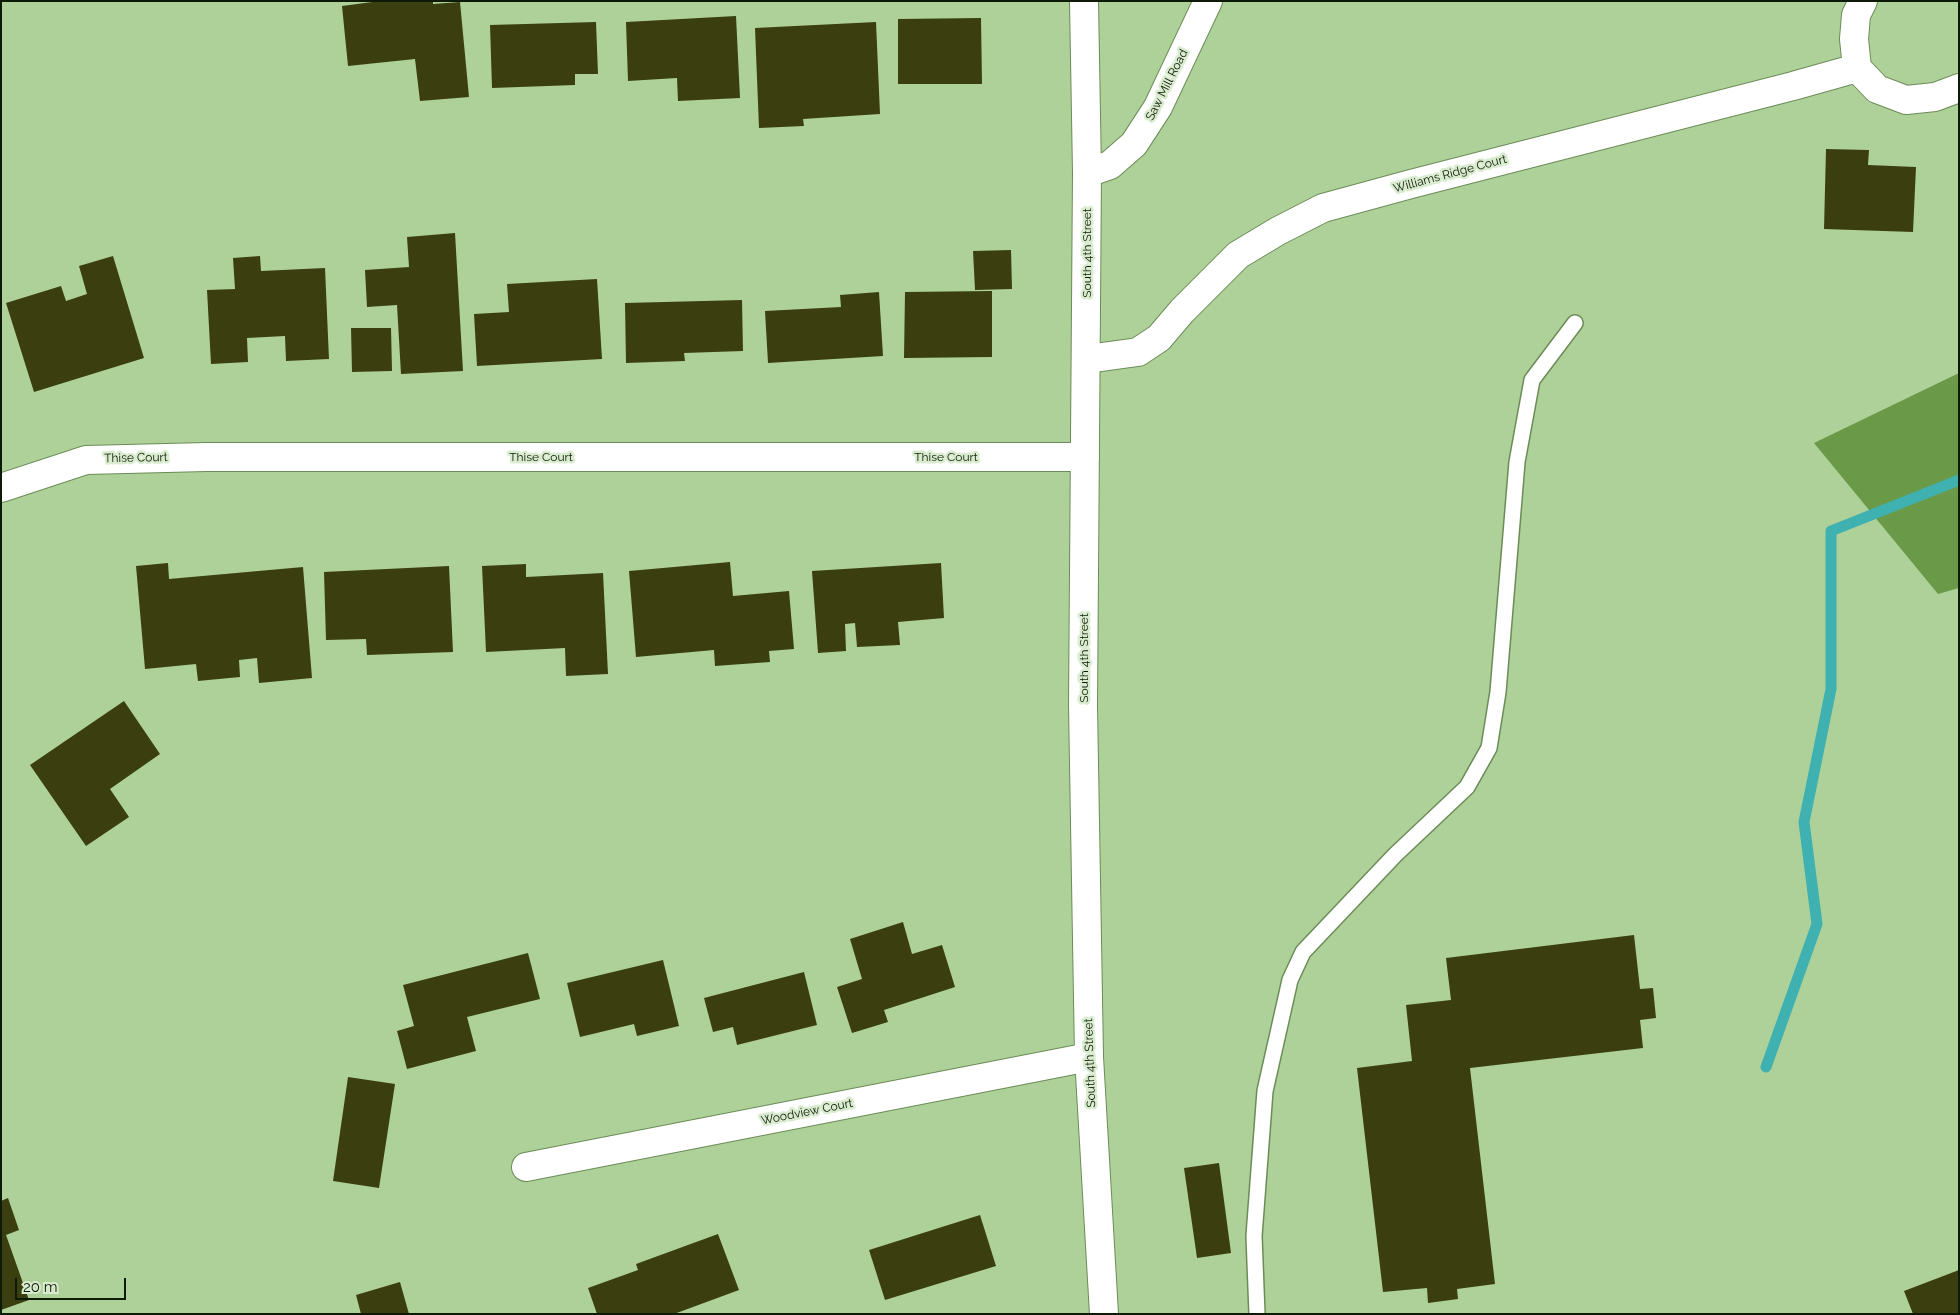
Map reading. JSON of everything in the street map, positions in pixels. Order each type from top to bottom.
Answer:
[{"type":"street","name":"South 4th Street","points":[[1084,1],[1087,173],[1083,705],[1089,1057],[1104,1314]]},
{"type":"street","name":"Saw Mill Road","points":[[1087,173],[1110,165],[1134,144],[1158,107],[1208,1]]},
{"type":"street","points":[[1863,1],[1856,14],[1854,39],[1857,68],[1876,90],[1906,100],[1935,97],[1959,88]]},
{"type":"street","name":"Williams Ridge Court","points":[[1086,359],[1138,352],[1159,338],[1182,311],[1238,255],[1323,208],[1857,68]]},
{"type":"street","name":"Thise Court","points":[[1,488],[86,460],[206,457],[1085,457]]},
{"type":"street","name":"Woodview Court","points":[[526,1167],[1089,1057]]},
{"type":"lane","points":[[1257,1314],[1254,1236],[1265,1091],[1290,980],[1303,952],[1395,855],[1467,787],[1488,748],[1498,692],[1516,462],[1532,380],[1575,323]]},
{"type":"green space","points":[[1959,373],[1959,588],[1938,594],[1814,443]]},
{"type":"building","points":[[380,1],[433,1],[433,4],[460,2],[469,97],[420,101],[415,59],[348,66],[342,6]]},
{"type":"building","points":[[736,16],[740,98],[678,101],[677,78],[628,81],[626,22]]},
{"type":"building","points":[[981,18],[982,84],[898,84],[898,19]]},
{"type":"building","points":[[596,22],[598,74],[575,74],[575,85],[492,88],[490,25]]},
{"type":"building","points":[[876,22],[880,114],[803,119],[804,126],[759,128],[755,28]]},
{"type":"building","points":[[1826,149],[1869,150],[1868,165],[1916,167],[1913,232],[1824,229]]},
{"type":"building","points":[[455,233],[463,371],[401,374],[397,305],[367,307],[365,270],[409,267],[407,237]]},
{"type":"building","points":[[1011,250],[1012,289],[975,290],[973,251]]},
{"type":"building","points":[[113,256],[144,358],[34,392],[6,303],[61,286],[66,301],[87,294],[79,266]]},
{"type":"building","points":[[260,256],[261,271],[325,268],[329,359],[286,361],[285,336],[247,338],[248,362],[211,364],[207,290],[235,289],[233,258]]},
{"type":"building","points":[[597,279],[602,359],[477,366],[474,314],[509,312],[507,284]]},
{"type":"building","points":[[992,291],[992,357],[904,358],[905,292]]},
{"type":"building","points":[[879,292],[883,356],[768,363],[765,311],[841,307],[840,295]]},
{"type":"building","points":[[742,300],[743,351],[684,353],[685,361],[626,363],[625,303]]},
{"type":"building","points":[[351,328],[391,328],[392,371],[352,372]]},
{"type":"building","points":[[730,562],[733,596],[789,591],[794,649],[769,651],[770,662],[715,666],[714,650],[636,657],[629,571]]},
{"type":"building","points":[[168,563],[169,579],[303,567],[312,678],[259,683],[257,658],[239,660],[240,677],[198,681],[196,664],[145,669],[136,566]]},
{"type":"building","points":[[941,563],[944,618],[898,622],[900,645],[857,647],[855,623],[845,624],[846,651],[818,653],[812,571]]},
{"type":"building","points":[[526,564],[526,577],[603,573],[608,674],[566,676],[565,648],[486,652],[482,566]]},
{"type":"building","points":[[449,566],[453,652],[367,655],[366,639],[326,640],[324,572]]},
{"type":"building","points":[[124,701],[160,754],[110,789],[129,817],[86,846],[30,765]]},
{"type":"building","points":[[903,922],[912,954],[942,945],[955,987],[884,1010],[888,1022],[852,1033],[837,987],[862,979],[850,939]]},
{"type":"building","points":[[1634,935],[1640,989],[1653,988],[1656,1018],[1640,1020],[1643,1048],[1470,1068],[1495,1284],[1457,1289],[1458,1299],[1428,1303],[1427,1288],[1383,1292],[1357,1068],[1412,1061],[1406,1005],[1451,1000],[1446,958]]},
{"type":"building","points":[[528,953],[540,999],[467,1017],[476,1051],[407,1069],[397,1031],[414,1026],[403,985]]},
{"type":"building","points":[[663,960],[679,1026],[637,1036],[634,1024],[580,1037],[567,983]]},
{"type":"building","points":[[804,972],[817,1025],[737,1045],[733,1027],[713,1032],[704,998]]},
{"type":"building","points":[[348,1077],[395,1084],[379,1188],[333,1181]]},
{"type":"building","points":[[1219,1163],[1231,1253],[1197,1258],[1184,1168]]},
{"type":"building","points":[[8,1198],[19,1230],[6,1235],[29,1300],[1,1310],[1,1201]]},
{"type":"building","points":[[980,1215],[996,1266],[885,1300],[869,1250]]},
{"type":"building","points":[[718,1234],[739,1290],[674,1314],[597,1314],[588,1288],[638,1270],[636,1264]]},
{"type":"building","points":[[1959,1270],[1959,1314],[1913,1314],[1904,1291]]},
{"type":"building","points":[[400,1282],[409,1314],[361,1314],[356,1295]]},
{"type":"waterway","points":[[1766,1067],[1817,924],[1804,822],[1831,689],[1831,531],[1959,480]]}]
